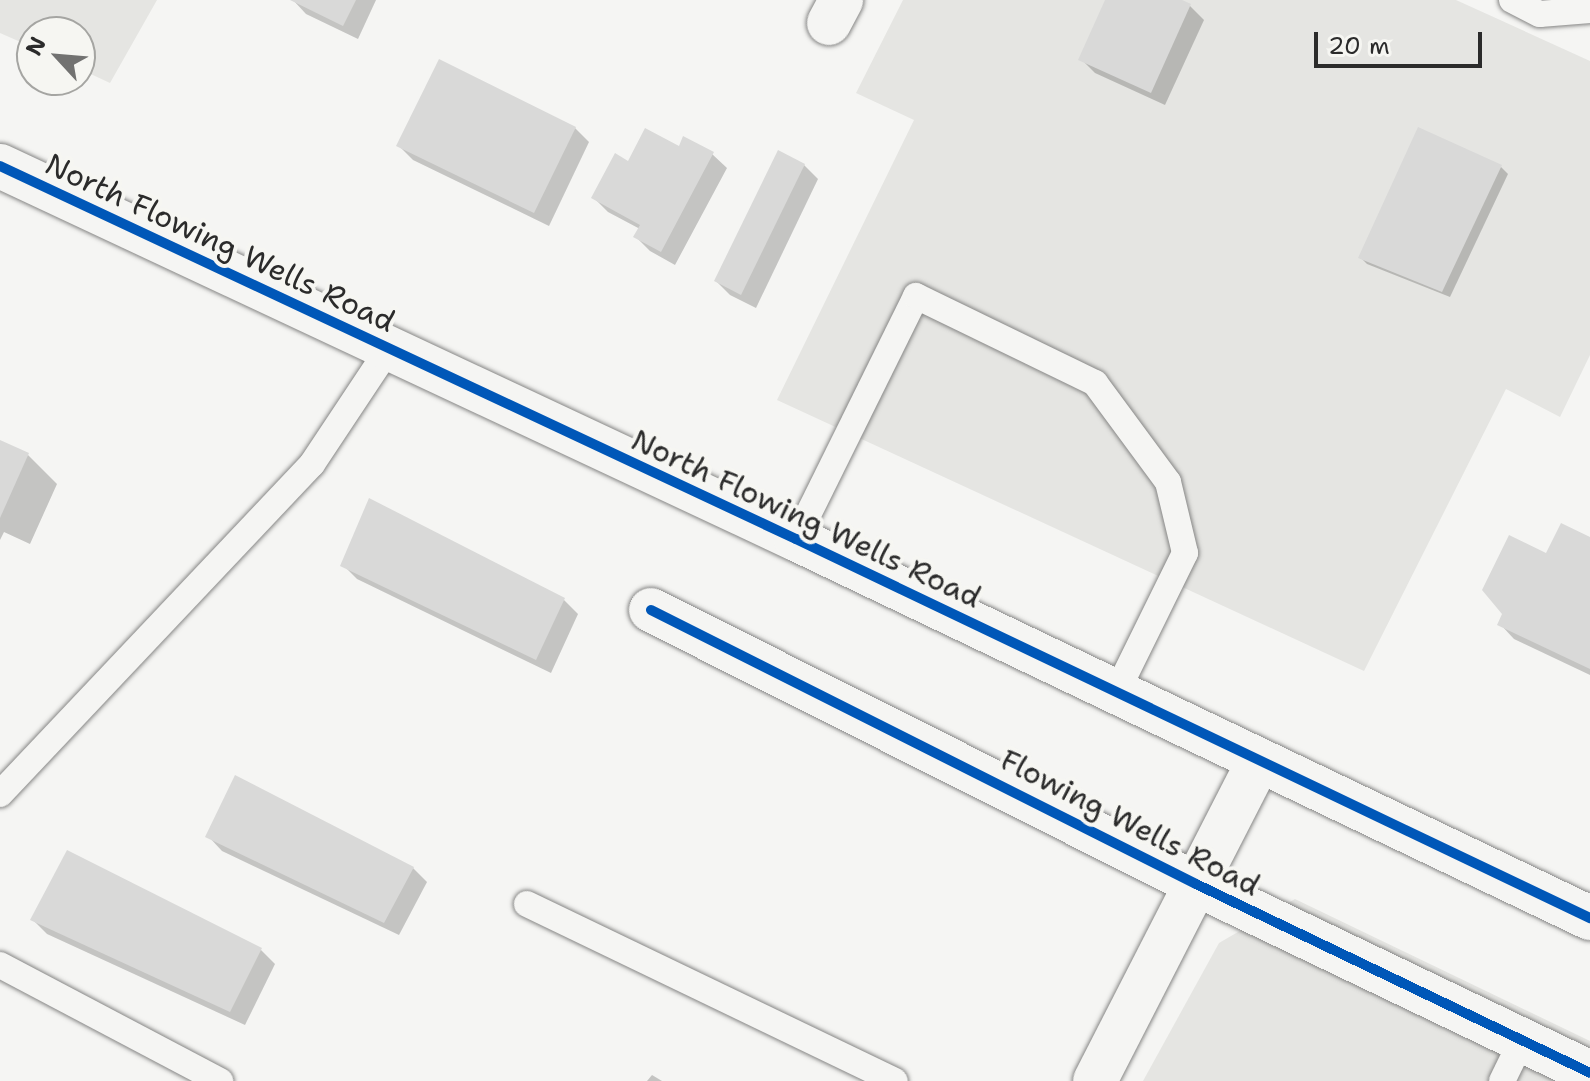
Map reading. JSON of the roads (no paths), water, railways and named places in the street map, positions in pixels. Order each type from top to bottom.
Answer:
[{"type":"main road","name":"North Flowing Wells Road","points":[[0,166],[796,539],[1590,918]]},
{"type":"main road","name":"Flowing Wells Road","points":[[651,610],[1196,884],[1590,1073]]},
{"type":"main road","points":[[1095,1081],[1258,762]]},
{"type":"lane","points":[[1512,0],[1540,14],[1590,10]]},
{"type":"lane","points":[[796,539],[916,296],[1095,383],[1168,482],[1185,553],[1116,693]]},
{"type":"lane","points":[[0,794],[312,464],[389,348]]},
{"type":"lane","points":[[527,904],[895,1081]]},
{"type":"lane","points":[[0,965],[220,1081]]},
{"type":"lane","points":[[1502,1081],[1522,1040]]}]
